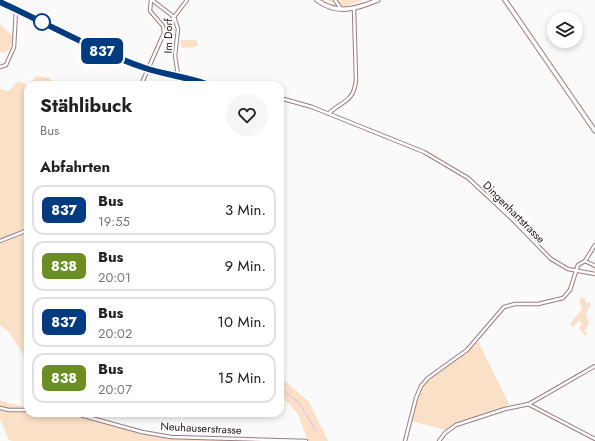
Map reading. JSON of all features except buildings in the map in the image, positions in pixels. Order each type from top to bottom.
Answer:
[{"type":"street","points":[[152,0],[174,17],[164,33]]},
{"type":"street","name":"Im Dorf","points":[[142,81],[164,33],[162,26],[150,11],[152,0]]},
{"type":"street","name":"Im Dorf","points":[[178,76],[175,56],[178,29],[174,17],[187,0]]},
{"type":"street","points":[[317,0],[327,6],[341,10],[354,9],[378,0]]},
{"type":"street","points":[[336,0],[341,10]]},
{"type":"street","points":[[505,0],[595,131]]},
{"type":"street","points":[[0,2],[101,51],[149,69],[195,81]]},
{"type":"street","points":[[329,114],[344,103],[355,90],[354,9]]},
{"type":"street","points":[[0,67],[6,65],[14,47],[16,10]]},
{"type":"street","name":"Dingenhartstrasse","points":[[284,99],[329,114],[424,152],[468,178],[510,217],[549,258],[564,268],[595,274]]},
{"type":"street","points":[[0,241],[24,232]]},
{"type":"street","points":[[405,441],[416,398],[421,386],[428,378],[467,350],[504,307],[515,304],[538,304],[563,298],[570,290],[578,264],[585,261],[595,245]]},
{"type":"street","points":[[585,261],[595,266]]},
{"type":"street","points":[[439,441],[448,430],[456,425],[504,409],[527,404],[595,366]]},
{"type":"street","points":[[527,404],[595,439]]},
{"type":"street","points":[[0,408],[9,410],[24,410]]},
{"type":"street","name":"Neuhauserstrasse","points":[[88,417],[142,432],[172,437],[306,441]]},
{"type":"shaded area","points":[[326,0],[363,0],[345,7]]},
{"type":"shaded area","points":[[0,24],[13,37],[10,49],[4,53],[0,52]]},
{"type":"shaded area","points":[[182,40],[196,40],[198,45],[195,47],[182,48],[180,42]]},
{"type":"shaded area","points":[[36,76],[49,78],[51,81],[32,81]]},
{"type":"shaded area","points":[[18,81],[24,83],[24,355],[8,331],[0,325],[0,89],[9,91]]},
{"type":"shaded area","points":[[584,297],[587,304],[589,302],[591,304],[586,314],[589,323],[585,330],[588,335],[584,335],[579,328],[582,323],[579,321],[573,327],[570,324],[582,309],[579,299]]},
{"type":"shaded area","points":[[475,342],[479,343],[509,404],[508,406],[455,424],[446,430],[412,421],[419,396],[426,382],[437,371],[463,353]]},
{"type":"shaded area","points":[[284,380],[309,402],[328,441],[308,441],[298,414],[284,398]]},
{"type":"shaded area","points":[[0,400],[24,407],[24,417],[88,417],[142,432],[171,437],[306,441],[13,441],[9,440],[0,419]]},
{"type":"waterway","points":[[284,390],[300,404],[316,431]]},
{"type":"bus line","name":"837","points":[[0,2],[101,51],[145,68],[198,81]]}]
